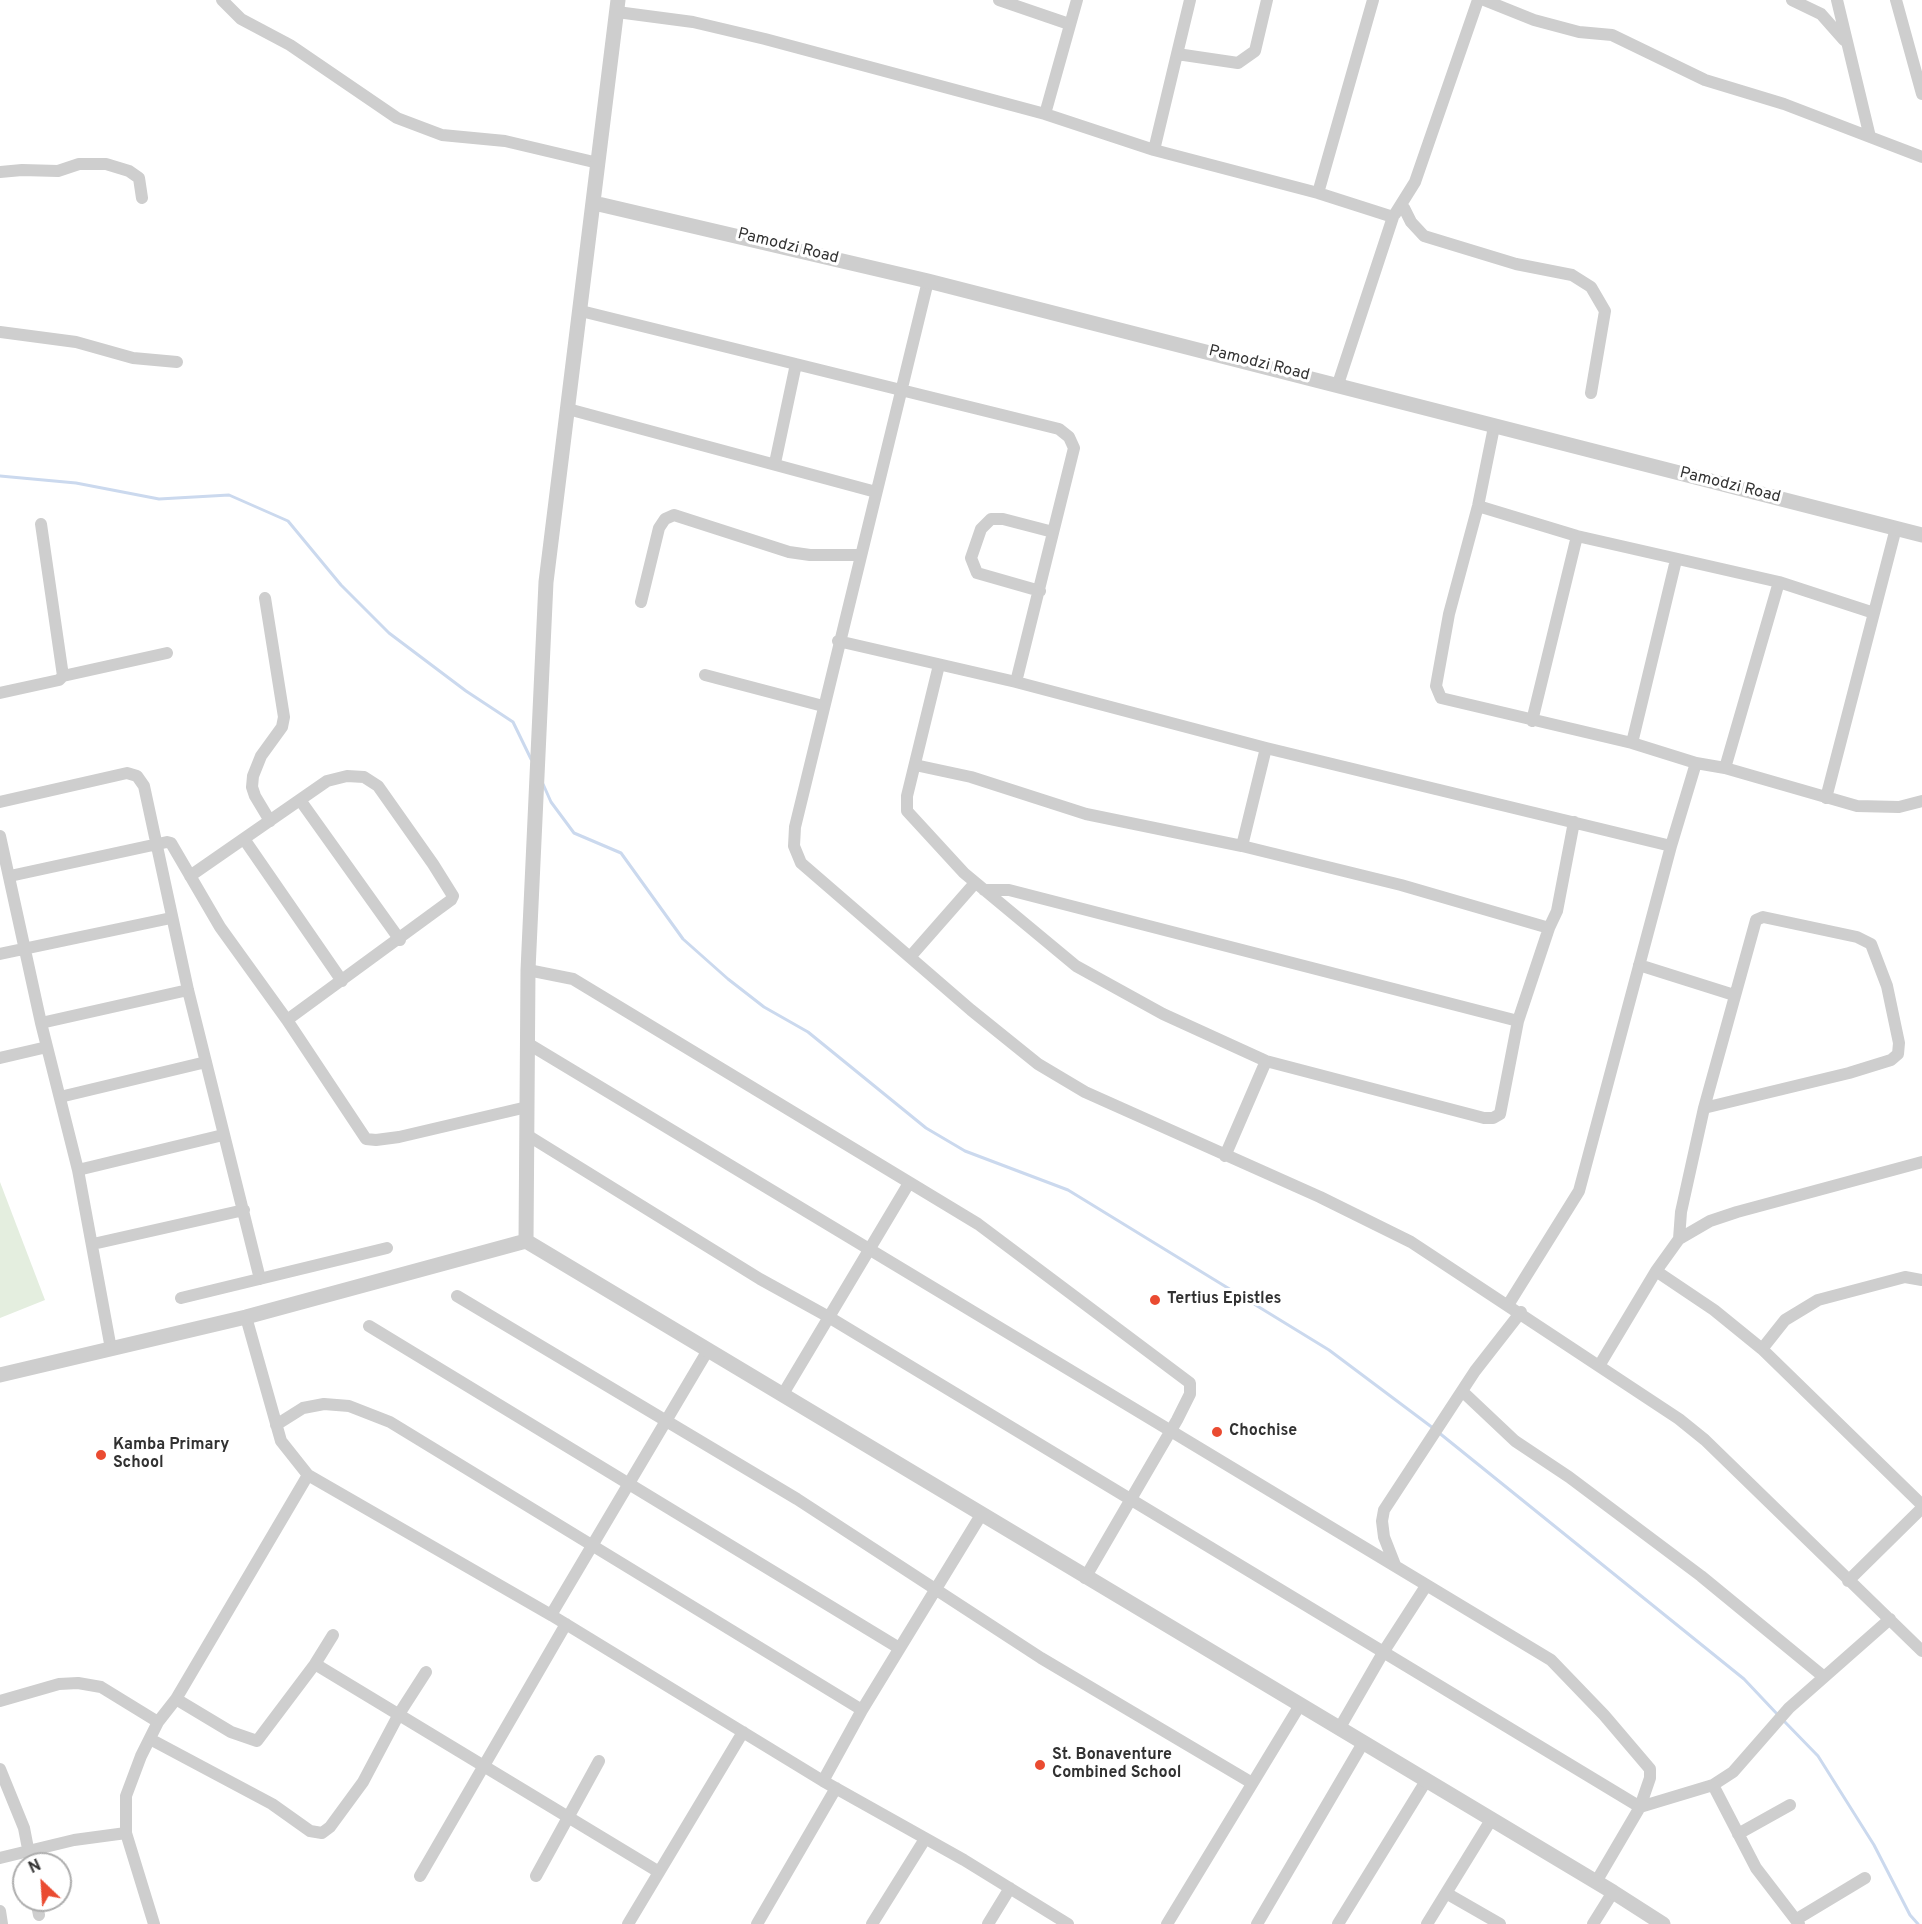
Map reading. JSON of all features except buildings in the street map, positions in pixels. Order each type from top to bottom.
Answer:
[{"type":"street","points":[[222,0],[241,19],[290,45],[397,118],[442,135],[505,141],[598,163]]},
{"type":"street","points":[[999,0],[1070,24]]},
{"type":"street","points":[[1045,114],[1077,0]]},
{"type":"street","points":[[1154,150],[1190,0]]},
{"type":"street","points":[[1178,54],[1238,63],[1248,58],[1255,51],[1267,0]]},
{"type":"street","points":[[1318,193],[1373,0]]},
{"type":"street","points":[[1338,384],[1393,217],[1415,182],[1478,0]]},
{"type":"street","points":[[1484,0],[1534,20],[1580,32],[1612,35],[1705,80],[1784,104],[1922,157]]},
{"type":"street","points":[[1792,0],[1821,14],[1844,40]]},
{"type":"street","points":[[1837,0],[1844,40],[1870,137]]},
{"type":"street","points":[[1896,0],[1922,94]]},
{"type":"street","points":[[526,1241],[528,970],[546,582],[617,6],[754,36],[1045,114],[1154,150],[1318,193],[1393,217]]},
{"type":"street","points":[[1821,14],[1840,13]]},
{"type":"street","points":[[0,172],[58,171],[79,164],[106,164],[129,171],[139,178],[142,198]]},
{"type":"street","name":"Pamodzi Road","points":[[594,203],[928,281],[1922,535]]},
{"type":"street","points":[[1404,208],[1411,222],[1424,236],[1516,264],[1572,275],[1591,287],[1605,311],[1591,393]]},
{"type":"street","points":[[928,281],[838,641],[795,827],[794,846],[801,863],[971,1011],[1038,1064],[1085,1092],[1320,1197],[1411,1242],[1521,1312],[1679,1419],[1705,1440],[1922,1652]]},
{"type":"street","points":[[580,311],[1059,429],[1069,437],[1074,448],[1016,682]]},
{"type":"street","points":[[0,332],[76,342],[133,358],[177,362]]},
{"type":"street","points":[[775,463],[796,364]]},
{"type":"street","points":[[568,409],[876,492]]},
{"type":"street","points":[[1494,427],[1478,506],[1449,614],[1436,686],[1441,698],[1632,743],[1696,763],[1725,768],[1827,798],[1877,809],[1899,807],[1922,801]]},
{"type":"street","points":[[1478,506],[1576,536],[1779,582],[1874,613]]},
{"type":"street","points":[[641,602],[659,528],[666,519],[675,514],[789,552],[810,555],[860,555]]},
{"type":"street","points":[[1040,591],[977,573],[971,558],[981,529],[991,519],[1003,519],[1053,532]]},
{"type":"street","points":[[41,524],[63,676]]},
{"type":"street","points":[[1827,798],[1896,528]]},
{"type":"street","points":[[1532,721],[1576,536]]},
{"type":"street","points":[[1632,743],[1676,560]]},
{"type":"street","points":[[1725,768],[1779,582]]},
{"type":"street","points":[[265,598],[284,717],[282,727],[261,756],[253,776],[252,787],[270,821]]},
{"type":"street","points":[[838,641],[1016,682],[1266,748],[1671,846]]},
{"type":"street","points":[[0,693],[59,680],[63,676],[167,653]]},
{"type":"street","points":[[939,665],[907,796],[907,811],[980,886],[1076,966],[1163,1014],[1266,1061],[1493,1118],[1500,1114],[1518,1021],[1549,928],[1557,911],[1574,822]]},
{"type":"street","points":[[705,675],[823,706]]},
{"type":"street","points":[[1242,846],[1266,748]]},
{"type":"street","points":[[1508,1305],[1579,1191],[1671,846],[1696,763]]},
{"type":"street","points":[[915,765],[971,777],[1086,813],[1242,846],[1401,885],[1549,928]]},
{"type":"street","points":[[0,802],[128,773],[137,776],[144,786],[171,918],[260,1279]]},
{"type":"street","points":[[190,876],[327,781],[347,776],[364,777],[378,786],[453,896],[445,905],[400,940],[287,1020]]},
{"type":"street","points":[[300,800],[400,940]]},
{"type":"street","points":[[0,836],[41,1023],[78,1170],[111,1348]]},
{"type":"street","points":[[244,839],[342,981]]},
{"type":"street","points":[[10,876],[171,843],[220,927],[287,1020],[360,1134],[376,1140],[399,1137],[527,1107]]},
{"type":"street","points":[[910,957],[980,886]]},
{"type":"street","points":[[980,886],[1010,890],[1518,1021]]},
{"type":"street","points":[[1679,1239],[1681,1212],[1704,1108],[1756,920],[1763,917],[1866,940],[1870,944],[1887,986],[1899,1043],[1898,1054],[1891,1060],[1849,1073],[1704,1108]]},
{"type":"street","points":[[0,954],[171,918]]},
{"type":"street","points":[[1639,965],[1734,995]]},
{"type":"street","points":[[528,970],[573,979],[978,1224],[1191,1383],[1190,1394],[1171,1430],[1084,1578]]},
{"type":"street","points":[[41,1023],[188,990]]},
{"type":"street","points":[[527,1044],[1551,1660],[1565,1672],[1644,1759],[1650,1769],[1650,1778],[1640,1807],[1596,1882]]},
{"type":"street","points":[[0,1058],[47,1047]]},
{"type":"street","points":[[1225,1156],[1266,1061]]},
{"type":"street","points":[[60,1097],[206,1062]]},
{"type":"street","points":[[78,1170],[223,1135]]},
{"type":"street","points":[[527,1135],[760,1279],[827,1316],[1640,1807],[1713,1785],[1733,1772],[1785,1712],[1858,1650],[1890,1619]]},
{"type":"street","points":[[1599,1366],[1656,1271],[1679,1239],[1710,1221],[1737,1212],[1922,1162]]},
{"type":"street","points":[[783,1394],[827,1316],[909,1183]]},
{"type":"street","points":[[93,1244],[244,1210]]},
{"type":"street","points":[[0,1375],[246,1317],[526,1241],[783,1394],[1084,1578],[1613,1892],[1662,1924]]},
{"type":"street","points":[[181,1298],[387,1248]]},
{"type":"street","points":[[1656,1271],[1714,1311],[1762,1349],[1922,1506],[1848,1581]]},
{"type":"street","points":[[1762,1349],[1785,1320],[1818,1300],[1905,1277],[1922,1280]]},
{"type":"street","points":[[457,1296],[797,1499],[1041,1658],[1252,1783]]},
{"type":"street","points":[[1395,1565],[1384,1537],[1382,1521],[1384,1510],[1489,1351],[1521,1312]]},
{"type":"street","points":[[246,1317],[281,1441],[308,1475],[551,1615],[823,1781],[1010,1888],[1068,1924]]},
{"type":"street","points":[[369,1326],[899,1648]]},
{"type":"street","points":[[551,1615],[708,1350]]},
{"type":"street","points":[[1462,1391],[1515,1441],[1569,1477],[1701,1576],[1824,1677]]},
{"type":"street","points":[[276,1425],[303,1408],[324,1404],[349,1406],[390,1422],[862,1710]]},
{"type":"street","points":[[153,1924],[126,1833],[126,1796],[158,1722],[176,1699],[308,1475]]},
{"type":"street","points":[[823,1781],[862,1710],[981,1515]]},
{"type":"street","points":[[1340,1729],[1384,1651],[1426,1586]]},
{"type":"street","points":[[420,1876],[566,1624]]},
{"type":"street","points":[[176,1699],[231,1731],[257,1741],[264,1736],[333,1635]]},
{"type":"street","points":[[315,1664],[658,1872]]},
{"type":"street","points":[[150,1739],[272,1804],[310,1831],[322,1833],[330,1827],[363,1782],[399,1714],[426,1672]]},
{"type":"street","points":[[4,1697],[59,1684],[78,1683],[101,1687],[158,1722]]},
{"type":"street","points":[[1167,1924],[1300,1705]]},
{"type":"street","points":[[628,1924],[742,1732]]},
{"type":"street","points":[[1257,1924],[1363,1743]]},
{"type":"street","points":[[536,1876],[599,1761]]},
{"type":"street","points":[[0,1769],[24,1828],[30,1851]]},
{"type":"street","points":[[1338,1924],[1426,1780]]},
{"type":"street","points":[[1713,1785],[1756,1868],[1798,1921],[1865,1878]]},
{"type":"street","points":[[758,1924],[836,1788]]},
{"type":"street","points":[[1738,1834],[1790,1805]]},
{"type":"street","points":[[1427,1924],[1491,1820]]},
{"type":"street","points":[[0,1858],[74,1839],[126,1833]]},
{"type":"street","points":[[872,1924],[925,1839]]},
{"type":"street","points":[[988,1924],[1010,1888]]},
{"type":"street","points":[[1593,1924],[1613,1892]]},
{"type":"street","points":[[1446,1893],[1500,1924]]},
{"type":"street","points":[[0,1911],[2,1924]]},
{"type":"green space","points":[[0,1182],[45,1300],[0,1318]]},
{"type":"waterway","points":[[0,476],[76,483],[159,499],[229,495],[288,521],[341,585],[389,633],[466,691],[513,722],[531,759]]},
{"type":"waterway","points":[[543,784],[551,802],[574,833],[621,853],[683,939],[728,979],[764,1007],[808,1032],[926,1128],[965,1151],[1068,1190],[1329,1350],[1433,1428]]},
{"type":"waterway","points":[[1438,1432],[1744,1679],[1778,1715]]},
{"type":"waterway","points":[[1783,1720],[1818,1756],[1874,1845],[1910,1915],[1918,1924]]},
{"type":"place","name":"Tertius Epistles","points":[[1155,1300]]},
{"type":"place","name":"Chochise","points":[[1217,1432]]},
{"type":"place","name":"Kamba Primary School","points":[[101,1455]]},
{"type":"place","name":"St. Bonaventure Combined School","points":[[1040,1765]]}]
